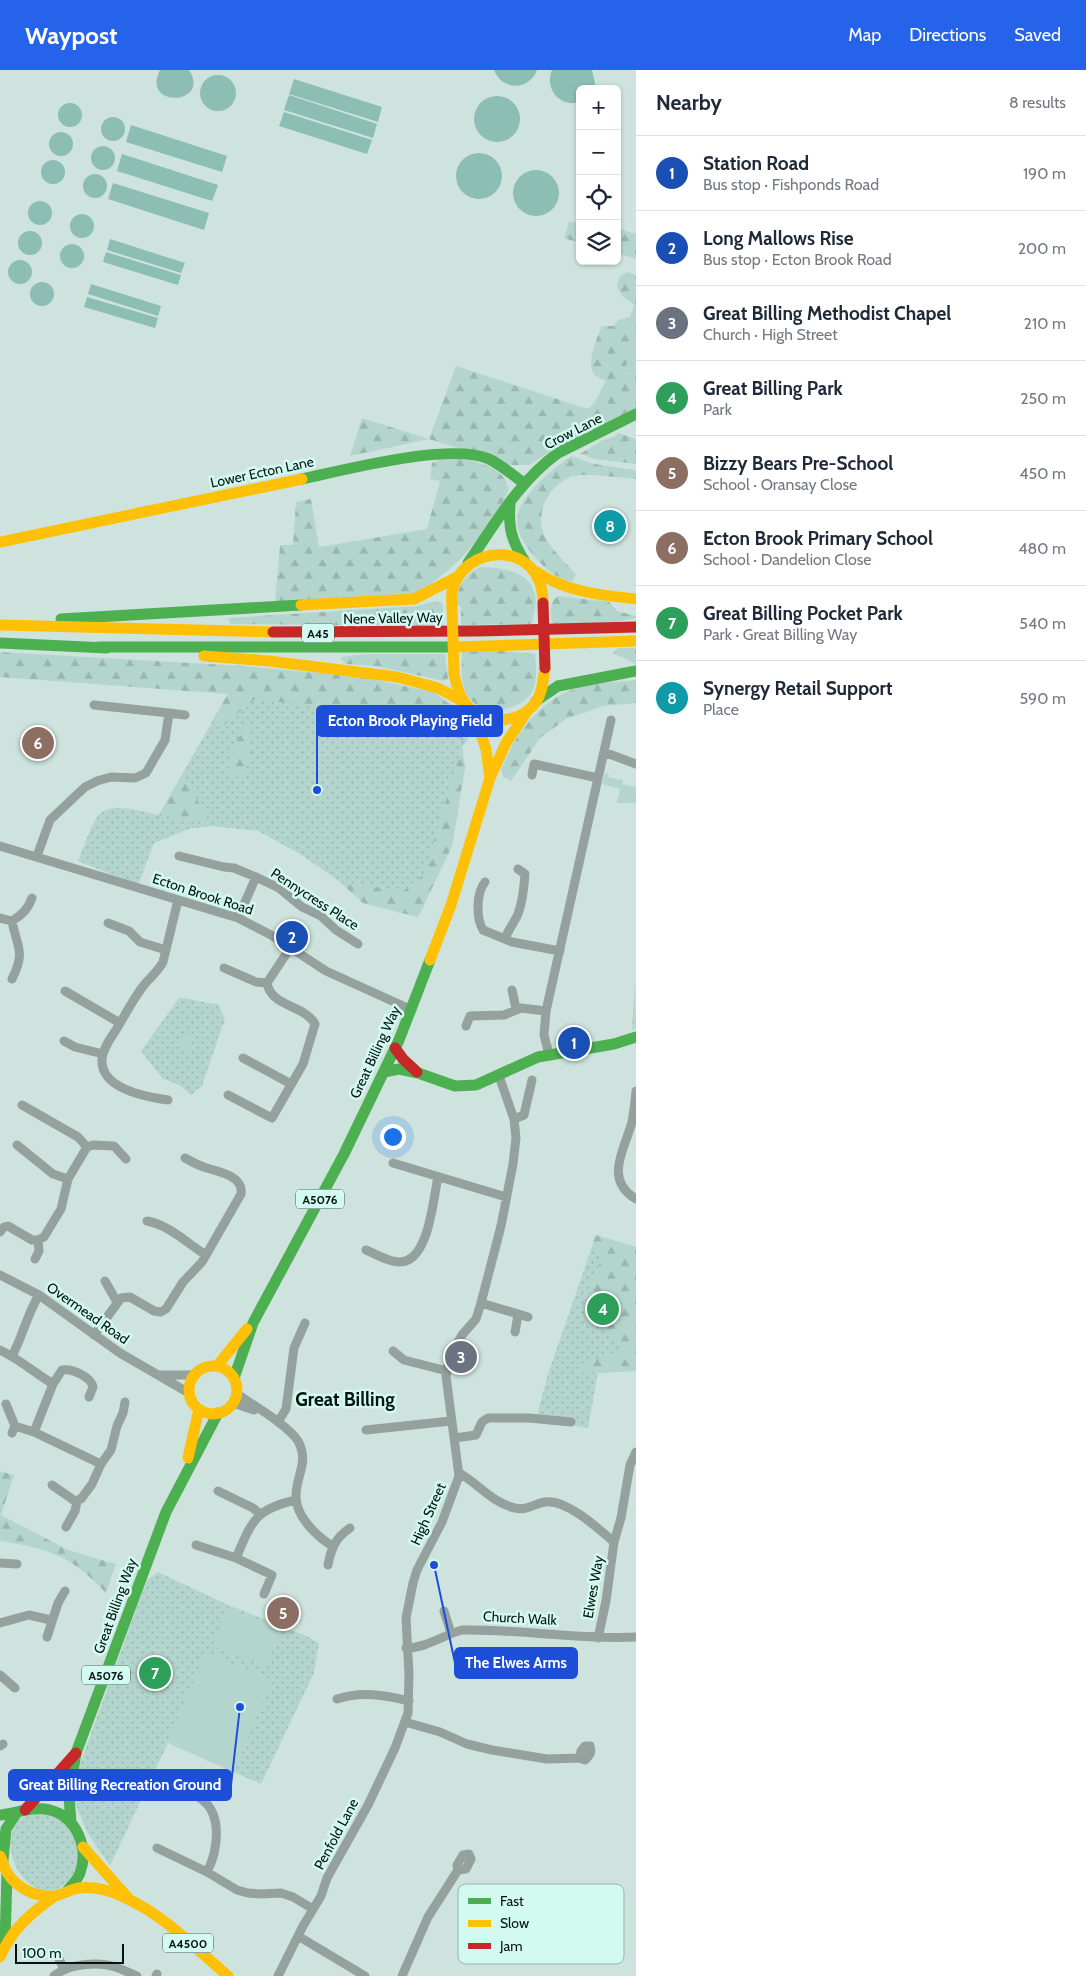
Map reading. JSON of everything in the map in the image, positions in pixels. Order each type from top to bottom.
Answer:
[{"type":"main road","name":"Crow Lane","points":[[468,564],[524,483],[547,461],[558,453],[636,414]]},
{"type":"main road","name":"Lower Ecton Lane","points":[[0,542],[241,491],[392,461],[434,455],[457,453],[488,459],[524,483]]},
{"type":"main road","points":[[510,504],[509,532],[512,542],[524,562]]},
{"type":"main road","points":[[464,702],[457,688],[454,674],[452,592],[459,576],[468,564],[481,557],[500,554],[511,555],[524,562],[552,584],[574,591],[636,599]]},
{"type":"main road","points":[[535,572],[542,587],[544,668],[543,685],[536,702]]},
{"type":"main road","points":[[0,624],[414,599],[459,576]]},
{"type":"main road","name":"Nene Valley Way","points":[[0,624],[194,632],[340,633],[495,632],[636,627]]},
{"type":"main road","name":"Nene Valley Way","points":[[98,647],[472,647],[636,641]]},
{"type":"main road","name":"A45","points":[[0,643],[98,647]]},
{"type":"main road","points":[[98,647],[269,661],[398,677],[438,688],[464,702],[484,718],[496,720],[507,720],[526,713],[536,702],[558,686],[636,671]]},
{"type":"main road","name":"Great Billing Way","points":[[473,711],[486,749],[490,778]]},
{"type":"main road","name":"Great Billing Way","points":[[234,1378],[252,1323],[344,1154],[412,1010],[451,905],[490,778],[506,744],[526,713]]},
{"type":"main road","points":[[384,1072],[399,1069],[418,1073],[455,1086],[467,1086],[484,1083],[538,1057],[596,1047],[636,1037]]},
{"type":"main road","points":[[395,1048],[403,1059],[418,1073]]},
{"type":"main road","name":"Great Billing Way","points":[[217,1366],[252,1323]]},
{"type":"main road","points":[[217,1366],[230,1372],[237,1386],[235,1399],[224,1411],[218,1413],[212,1414],[199,1409],[189,1393],[189,1387],[194,1375],[204,1367],[217,1366]]},
{"type":"main road","name":"Great Billing Way","points":[[186,1471],[199,1409]]},
{"type":"main road","name":"Great Billing Way","points":[[71,1823],[67,1801],[75,1768],[76,1753],[166,1512],[218,1413]]},
{"type":"main road","name":"Great Billing Way","points":[[20,1812],[76,1753]]},
{"type":"main road","points":[[0,1815],[40,1809],[55,1811],[71,1823],[78,1832],[83,1847],[80,1874],[66,1892],[55,1896],[25,1917],[5,1944],[0,1957]]},
{"type":"main road","points":[[20,1812],[6,1829],[1,1858],[7,1873],[25,1890],[55,1896]]},
{"type":"main road","name":"A4500","points":[[83,1847],[128,1898]]},
{"type":"main road","points":[[5,1944],[7,1873]]},
{"type":"main road","name":"A4500","points":[[66,1892],[75,1888],[96,1889],[128,1898],[148,1910],[228,1976]]},
{"type":"street","points":[[94,705],[185,715]]},
{"type":"street","points":[[37,856],[50,820],[85,787],[111,777],[135,778],[146,773],[165,740],[169,713]]},
{"type":"street","points":[[549,1054],[544,1035],[546,1011],[611,720]]},
{"type":"street","points":[[604,752],[636,764]]},
{"type":"street","points":[[532,776],[534,764],[598,778]]},
{"type":"street","name":"Ecton Brook Road","points":[[0,846],[238,918],[270,935],[337,977],[412,1010]]},
{"type":"street","name":"Pennycress Place","points":[[179,856],[234,868],[279,888],[302,907],[321,916],[336,930],[358,944]]},
{"type":"street","points":[[505,939],[509,928],[519,912],[524,893],[525,874],[518,869]]},
{"type":"street","name":"Pennycress Place","points":[[238,918],[256,877]]},
{"type":"street","points":[[485,882],[478,908],[481,926],[486,932],[505,939],[560,951]]},
{"type":"street","points":[[12,921],[26,910],[32,898]]},
{"type":"street","points":[[168,1100],[142,1096],[122,1088],[106,1074],[102,1064],[103,1054],[141,988],[158,971],[166,950],[178,900]]},
{"type":"street","points":[[0,918],[12,921]]},
{"type":"street","points":[[12,921],[21,949],[18,966],[12,979]]},
{"type":"street","points":[[108,923],[129,931],[140,942],[166,950]]},
{"type":"street","points":[[267,983],[290,948]]},
{"type":"street","points":[[224,968],[256,982],[267,983]]},
{"type":"street","points":[[228,1095],[272,1118],[303,1064],[315,1024],[308,1016],[271,994],[267,983]]},
{"type":"street","points":[[512,990],[516,1009]]},
{"type":"street","points":[[65,991],[120,1023]]},
{"type":"street","points":[[466,1026],[467,1014],[504,1015],[516,1009],[527,1007],[546,1011]]},
{"type":"street","points":[[64,1041],[75,1047],[103,1054]]},
{"type":"street","points":[[243,1058],[291,1084]]},
{"type":"street","name":"High Street","points":[[409,1701],[406,1618],[413,1583],[417,1570],[442,1522],[459,1473],[446,1371],[450,1356],[462,1335],[476,1319],[481,1304],[515,1156],[514,1118],[499,1076]]},
{"type":"street","points":[[514,1118],[524,1115],[532,1080]]},
{"type":"street","points":[[636,1091],[635,1111],[617,1166],[623,1186],[636,1199]]},
{"type":"street","points":[[22,1105],[78,1137],[87,1147]]},
{"type":"street","points":[[17,1145],[53,1174],[68,1179]]},
{"type":"street","points":[[1,1227],[10,1227],[32,1240],[38,1240],[46,1235],[61,1209],[68,1179],[87,1147],[93,1145],[114,1146],[126,1159]]},
{"type":"street","points":[[94,1335],[121,1298],[127,1297],[154,1311],[164,1311],[183,1282],[206,1255],[241,1194],[241,1186],[238,1181],[223,1172],[208,1169],[185,1158]]},
{"type":"street","points":[[392,1163],[506,1197]]},
{"type":"street","points":[[366,1250],[398,1262],[408,1260],[417,1254],[422,1246],[428,1226],[438,1177]]},
{"type":"street","points":[[147,1220],[155,1222],[206,1255]]},
{"type":"street","points":[[35,1259],[39,1251],[38,1240]]},
{"type":"street","name":"Overmead Road","points":[[0,1276],[39,1295],[120,1353],[160,1374],[189,1393]]},
{"type":"street","points":[[105,1281],[117,1302]]},
{"type":"street","points":[[12,1356],[22,1336],[26,1320],[39,1295]]},
{"type":"street","points":[[481,1304],[528,1317]]},
{"type":"street","points":[[515,1332],[518,1315]]},
{"type":"street","points":[[278,1422],[286,1409],[294,1348],[305,1323]]},
{"type":"street","points":[[0,1350],[53,1384]]},
{"type":"street","points":[[393,1351],[404,1360],[446,1371]]},
{"type":"street","points":[[34,1432],[53,1384],[62,1370],[71,1370],[93,1383],[89,1397]]},
{"type":"street","name":"Overmead Road","points":[[160,1374],[194,1375]]},
{"type":"street","points":[[235,1399],[278,1422],[292,1434],[301,1449],[303,1466],[296,1500],[308,1524],[332,1546]]},
{"type":"street","points":[[77,1501],[81,1500],[92,1484],[101,1464],[111,1450],[125,1402]]},
{"type":"street","points":[[6,1404],[14,1430],[34,1432],[101,1464]]},
{"type":"street","points":[[455,1438],[476,1435],[482,1422],[488,1418],[529,1418],[571,1422]]},
{"type":"street","points":[[366,1430],[452,1421]]},
{"type":"street","points":[[614,1542],[621,1518],[630,1465],[636,1452]]},
{"type":"street","name":"Elwes Way","points":[[459,1473],[499,1502],[514,1508],[525,1509],[546,1501],[561,1505],[582,1517],[614,1542],[606,1601],[598,1638]]},
{"type":"street","points":[[52,1485],[77,1501]]},
{"type":"street","points":[[218,1491],[253,1508],[260,1514]]},
{"type":"street","points":[[236,1558],[252,1524],[260,1514],[280,1504],[296,1500]]},
{"type":"street","points":[[66,1527],[75,1511],[77,1501]]},
{"type":"street","points":[[328,1565],[332,1546],[350,1528]]},
{"type":"street","points":[[196,1545],[236,1558],[272,1575],[264,1594]]},
{"type":"street","points":[[0,1563],[17,1564]]},
{"type":"street","points":[[47,1637],[51,1620],[65,1591]]},
{"type":"street","points":[[444,1611],[451,1633]]},
{"type":"street","points":[[0,1623],[29,1615],[51,1620]]},
{"type":"street","name":"Church Walk","points":[[406,1648],[423,1646],[462,1630],[598,1638],[636,1638]]},
{"type":"street","points":[[0,1675],[15,1688]]},
{"type":"street","points":[[337,1699],[355,1694],[391,1697],[409,1701]]},
{"type":"street","name":"Penfold Lane","points":[[278,1976],[321,1896],[327,1878],[372,1797],[405,1722],[409,1701]]},
{"type":"street","points":[[405,1722],[440,1732],[467,1744],[492,1750],[547,1759],[580,1758]]},
{"type":"street","points":[[179,1793],[198,1797],[206,1804],[213,1816],[216,1826],[215,1852],[207,1872]]},
{"type":"street","points":[[157,1848],[207,1872],[237,1890],[261,1894],[281,1893],[293,1897],[313,1909]]},
{"type":"street","points":[[402,1976],[428,1917],[458,1870]]},
{"type":"street","points":[[298,1936],[365,1976]]},
{"type":"street","points":[[59,1959],[64,1969]]},
{"type":"street","points":[[54,1976],[64,1969],[97,1964],[115,1967],[124,1974],[137,1976]]},
{"type":"green space","points":[[569,221],[576,223],[576,242],[564,238]]},
{"type":"green space","points":[[621,229],[636,234],[636,259],[621,254]]},
{"type":"green space","points":[[628,272],[636,275],[636,337],[625,373],[636,376],[636,409],[556,448],[529,465],[510,465],[429,439],[456,366],[588,409],[595,402],[606,381],[596,376],[591,366],[597,337],[602,326],[614,326],[618,320],[630,317],[634,305],[622,296],[617,286],[620,276]]},
{"type":"green space","points":[[636,337],[636,376],[624,372]]},
{"type":"green space","points":[[362,418],[429,439],[350,456]]},
{"type":"green space","points":[[618,433],[636,439],[636,464],[595,459],[580,454],[603,440],[616,436]]},
{"type":"green space","points":[[571,456],[594,464],[636,470],[636,479],[592,475],[570,477],[555,487],[545,501],[541,518],[544,535],[554,550],[576,574],[572,582],[556,575],[539,561],[523,541],[517,523],[518,513],[522,504],[536,485]]},
{"type":"green space","points":[[446,457],[469,460],[493,469],[504,478],[509,489],[482,534],[470,549],[444,574],[415,594],[275,602],[280,545],[293,545],[296,502],[311,499],[319,547],[427,529],[440,481],[430,479],[432,463]]},
{"type":"green space","points":[[480,567],[514,572],[528,581],[533,588],[535,599],[532,624],[461,625],[461,607],[455,603],[458,592],[466,578]]},
{"type":"green space","points":[[558,596],[609,602],[617,611],[636,616],[636,618],[615,622],[552,625],[551,605]]},
{"type":"green space","points":[[436,601],[441,602],[443,606],[443,626],[230,624],[228,618],[417,606]]},
{"type":"green space","points":[[618,648],[636,648],[636,664],[613,653]]},
{"type":"green space","points":[[462,651],[501,651],[535,654],[536,679],[532,692],[520,704],[503,710],[485,709],[477,705],[467,695],[463,683]]},
{"type":"green space","points":[[0,652],[244,666],[361,677],[434,692],[463,715],[470,731],[466,743],[440,723],[255,699],[222,727],[213,720],[228,694],[0,677]]},
{"type":"green space","points":[[367,654],[445,654],[448,679],[444,681],[376,666],[346,664],[341,659],[342,657]]},
{"type":"green space","points":[[636,680],[636,703],[603,706],[566,719],[540,738],[511,781],[504,777],[501,770],[507,756],[523,729],[544,706],[571,690],[598,684]]},
{"type":"green space","points":[[228,694],[451,704],[460,713],[467,724],[469,736],[462,747],[465,768],[452,846],[418,917],[363,903],[340,882],[300,854],[258,831],[211,826],[189,829],[154,843],[138,885],[78,861],[91,828],[103,811],[111,808],[123,808],[159,815]]},
{"type":"green space","points":[[249,723],[252,752],[241,778],[230,775],[231,749]]},
{"type":"green space","points":[[462,747],[465,768],[452,846],[418,917],[363,903],[340,882],[402,892],[424,874]]},
{"type":"green space","points":[[183,773],[211,826],[159,815]]},
{"type":"green space","points":[[605,773],[609,774],[608,777],[623,780],[622,784],[636,787],[636,803],[617,803],[620,789],[602,784]]},
{"type":"green space","points":[[635,978],[636,1028],[632,1030]]},
{"type":"green space","points":[[179,998],[218,1004],[225,1019],[202,1086],[191,1095],[179,1085],[162,1078],[141,1051]]},
{"type":"green space","points":[[186,1031],[195,1036],[187,1053],[178,1049]]},
{"type":"green space","points":[[596,1235],[636,1247],[636,1371],[598,1373],[588,1428],[536,1419],[548,1374]]},
{"type":"green space","points":[[596,1235],[636,1247],[636,1371],[582,1373],[578,1369],[580,1364],[627,1350],[585,1300],[591,1281],[602,1259],[593,1242]]},
{"type":"green space","points":[[0,1471],[14,1475],[1,1515],[68,1550],[116,1564],[106,1593],[81,1570],[58,1556],[33,1547],[0,1541]]},
{"type":"green space","points":[[158,1572],[226,1604],[319,1643],[314,1673],[261,1784],[168,1743],[110,1866],[87,1832],[74,1800],[81,1761],[144,1588],[147,1580]]},
{"type":"green space","points":[[227,1608],[281,1629],[267,1666],[213,1646]]},
{"type":"green space","points":[[206,1652],[273,1681],[233,1772],[168,1742]]},
{"type":"green space","points":[[48,1814],[60,1820],[68,1827],[75,1841],[77,1857],[76,1865],[69,1880],[58,1889],[47,1891],[36,1888],[26,1880],[12,1857],[11,1843],[13,1830],[21,1818],[28,1815]]},
{"type":"shaded area","points":[[160,70],[189,70],[194,82],[191,90],[185,96],[176,98],[166,96],[159,91],[156,83]]},
{"type":"shaded area","points":[[494,70],[537,70],[528,82],[516,86],[503,82]]},
{"type":"shaded area","points":[[552,70],[592,70],[595,83],[594,85],[576,85],[576,103],[573,103],[560,100],[552,90],[550,77]]},
{"type":"shaded area","points":[[218,75],[225,76],[231,80],[235,86],[235,100],[231,106],[225,110],[218,111],[211,110],[205,106],[201,100],[200,93],[201,86],[205,80],[211,76]]},
{"type":"shaded area","points":[[294,79],[382,107],[378,122],[289,94]]},
{"type":"shaded area","points":[[289,95],[377,124],[373,138],[284,110]]},
{"type":"shaded area","points":[[497,96],[510,100],[516,106],[520,119],[516,132],[510,138],[497,142],[484,138],[478,132],[474,119],[478,106],[484,100]]},
{"type":"shaded area","points":[[70,103],[78,107],[82,115],[78,123],[70,127],[62,123],[58,115],[62,107]]},
{"type":"shaded area","points":[[284,112],[372,140],[367,154],[279,126]]},
{"type":"shaded area","points":[[113,117],[121,121],[125,129],[121,137],[113,141],[105,137],[101,129],[105,121]]},
{"type":"shaded area","points":[[131,125],[227,156],[222,172],[126,142]]},
{"type":"shaded area","points":[[61,132],[69,136],[73,144],[69,152],[61,156],[53,152],[49,144],[53,136]]},
{"type":"shaded area","points":[[103,146],[111,150],[115,158],[111,166],[103,170],[95,166],[91,158],[95,150]]},
{"type":"shaded area","points":[[479,153],[492,157],[498,163],[502,176],[498,189],[492,195],[479,199],[466,195],[460,189],[456,176],[460,163],[466,157]]},
{"type":"shaded area","points":[[122,154],[218,185],[212,201],[117,171]]},
{"type":"shaded area","points":[[53,160],[61,164],[65,172],[61,180],[53,184],[45,180],[41,172],[45,164]]},
{"type":"shaded area","points":[[536,170],[549,174],[555,180],[559,193],[555,206],[549,212],[536,216],[523,212],[517,206],[513,193],[517,180],[523,174]]},
{"type":"shaded area","points":[[95,174],[103,178],[107,186],[103,194],[95,198],[87,194],[83,186],[87,178]]},
{"type":"shaded area","points":[[113,183],[209,213],[204,230],[108,199]]},
{"type":"shaded area","points":[[40,201],[48,205],[52,213],[48,221],[40,225],[32,221],[28,213],[32,205]]},
{"type":"shaded area","points":[[82,214],[90,218],[94,226],[90,234],[82,238],[74,234],[70,226],[74,218]]},
{"type":"shaded area","points":[[30,231],[38,235],[42,243],[38,251],[30,255],[22,251],[18,243],[22,235]]},
{"type":"shaded area","points":[[110,239],[185,263],[181,273],[107,250]]},
{"type":"shaded area","points":[[72,244],[80,248],[84,256],[80,264],[72,268],[64,264],[60,256],[64,248]]},
{"type":"shaded area","points":[[106,252],[181,275],[178,285],[103,262]]},
{"type":"shaded area","points":[[20,260],[28,264],[32,272],[28,280],[20,284],[12,280],[8,272],[12,264]]},
{"type":"shaded area","points":[[42,282],[50,286],[54,294],[50,302],[42,306],[34,302],[30,294],[34,286]]},
{"type":"shaded area","points":[[91,284],[161,306],[158,316],[88,294]]},
{"type":"shaded area","points":[[87,297],[158,318],[155,328],[84,307]]},
{"type":"traffic: fast","points":[[468,563],[508,504],[544,464],[558,453],[636,414]]},
{"type":"traffic: fast","points":[[302,479],[397,459],[449,454],[472,455],[489,459],[524,483]]},
{"type":"traffic: fast","points":[[510,504],[512,534],[525,562]]},
{"type":"traffic: fast","points":[[61,619],[301,605]]},
{"type":"traffic: fast","points":[[0,643],[107,648]]},
{"type":"traffic: fast","points":[[98,647],[455,647]]},
{"type":"traffic: fast","points":[[536,701],[558,686],[636,671]]},
{"type":"traffic: fast","points":[[234,1378],[253,1323],[344,1154],[399,1040],[430,960]]},
{"type":"traffic: fast","points":[[384,1072],[399,1069],[418,1073],[455,1086],[476,1085],[538,1057],[614,1044],[636,1037]]},
{"type":"traffic: fast","points":[[71,1823],[69,1796],[76,1753],[166,1512],[218,1413]]},
{"type":"traffic: fast","points":[[0,1815],[31,1809],[44,1809],[59,1814],[74,1826],[82,1844],[82,1863],[80,1873],[66,1892]]},
{"type":"traffic: fast","points":[[3,1860],[6,1829],[16,1814]]},
{"type":"traffic: fast","points":[[5,1944],[7,1873]]},
{"type":"traffic: slow","points":[[0,542],[302,479]]},
{"type":"traffic: slow","points":[[452,607],[452,592],[459,575],[471,564],[486,557],[502,555],[517,558],[530,567],[540,582],[543,603]]},
{"type":"traffic: slow","points":[[535,571],[559,584],[571,588],[596,594],[636,599]]},
{"type":"traffic: slow","points":[[301,605],[414,599],[459,576]]},
{"type":"traffic: slow","points":[[452,607],[454,674]]},
{"type":"traffic: slow","points":[[0,625],[273,632]]},
{"type":"traffic: slow","points":[[455,647],[636,641]]},
{"type":"traffic: slow","points":[[204,656],[269,661],[397,677],[438,688],[464,702]]},
{"type":"traffic: slow","points":[[454,674],[461,696],[473,711],[481,716],[501,720],[520,715],[529,710],[536,702],[541,690],[545,668]]},
{"type":"traffic: slow","points":[[473,711],[486,749],[490,778]]},
{"type":"traffic: slow","points":[[430,960],[451,905],[490,778],[506,743],[526,713]]},
{"type":"traffic: slow","points":[[217,1366],[247,1329]]},
{"type":"traffic: slow","points":[[208,1366],[218,1366],[230,1373],[237,1385],[237,1390],[237,1395],[230,1407],[218,1414],[208,1414],[200,1410],[193,1403],[189,1395],[189,1385],[193,1377],[200,1370],[208,1366]]},
{"type":"traffic: slow","points":[[188,1458],[199,1409]]},
{"type":"traffic: slow","points":[[83,1847],[128,1898]]},
{"type":"traffic: slow","points":[[0,1856],[12,1879],[22,1888],[34,1894],[54,1896],[76,1889],[91,1888],[111,1892],[142,1906],[168,1924],[228,1976]]},
{"type":"traffic: slow","points":[[0,1957],[10,1938],[23,1922],[55,1896]]},
{"type":"traffic: jam","points":[[543,603],[545,668]]},
{"type":"traffic: jam","points":[[273,632],[477,631],[636,627]]},
{"type":"traffic: jam","points":[[395,1048],[403,1059],[417,1072]]},
{"type":"traffic: jam","points":[[25,1810],[76,1753]]},
{"type":"place","name":"Synergy Retail Support","points":[[610,526]]},
{"type":"place","name":"Ecton Brook Primary School","points":[[38,743]]},
{"type":"place","name":"Ecton Brook Playing Field","points":[[317,790]]},
{"type":"place","name":"Long Mallows Rise","points":[[292,937]]},
{"type":"place","name":"Station Road","points":[[574,1043]]},
{"type":"place","name":"Great Billing Park","points":[[603,1309]]},
{"type":"place","name":"Great Billing Methodist Chapel","points":[[461,1357]]},
{"type":"place","name":"The Elwes Arms","points":[[434,1565]]},
{"type":"place","name":"Bizzy Bears Pre-School","points":[[283,1613]]},
{"type":"place","name":"Great Billing Pocket Park","points":[[155,1673]]},
{"type":"place","name":"Great Billing Recreation Ground","points":[[240,1707]]},
{"type":"district","name":"Great Billing","points":[[345,1399]]}]
